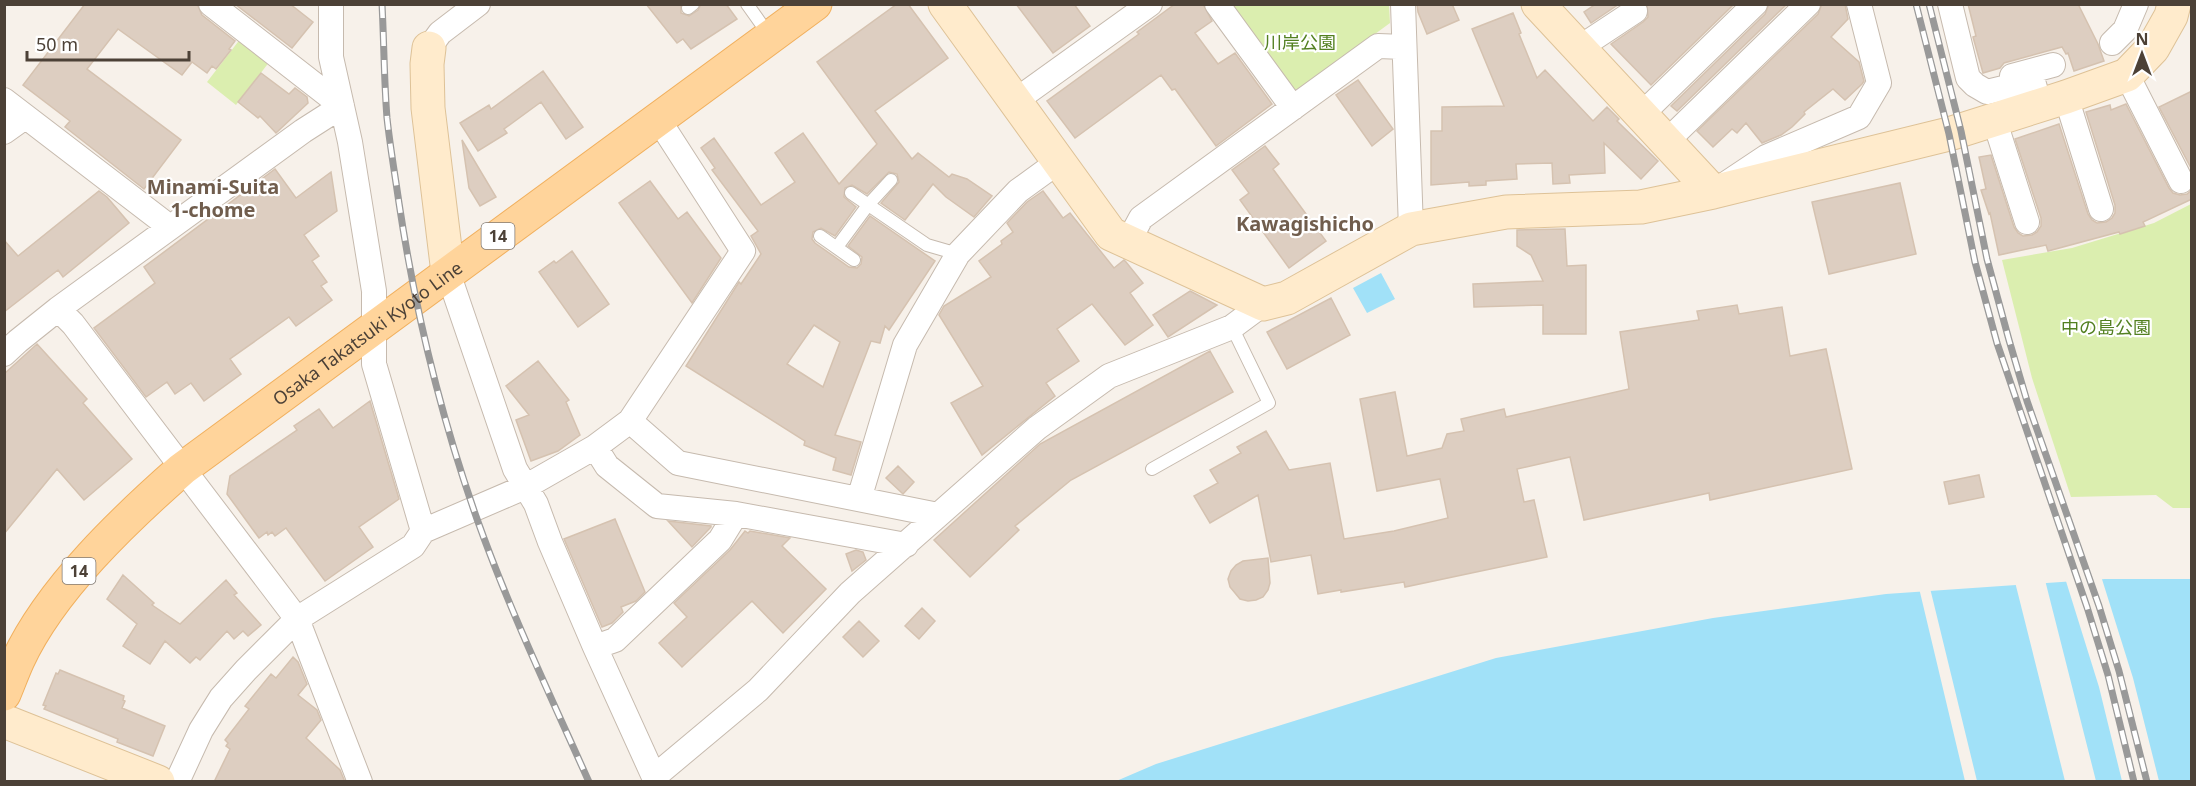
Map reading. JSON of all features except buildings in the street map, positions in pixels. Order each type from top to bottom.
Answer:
[{"type":"main road","name":"Osaka Takatsuki Kyoto Line","points":[[4,694],[19,658],[71,579],[142,504],[182,469],[815,4]]},
{"type":"street","points":[[211,4],[342,106]]},
{"type":"street","points":[[331,4],[331,57],[350,142],[374,291],[374,364],[423,531]]},
{"type":"street","points":[[478,4],[451,13],[429,48],[427,64],[428,108],[448,273],[515,469],[536,504],[595,647],[654,777],[758,690],[850,592],[1037,428],[1109,376],[1232,327],[1263,304],[1287,298],[1412,229],[1506,212],[1641,207],[1949,135],[2053,101],[2127,75],[2153,48],[2171,16],[2174,4]]},
{"type":"street","points":[[945,4],[1111,234],[1263,304]]},
{"type":"street","points":[[1015,101],[1150,4]]},
{"type":"street","points":[[1217,4],[1293,108]]},
{"type":"street","points":[[1403,4],[1412,229]]},
{"type":"street","points":[[1538,4],[1713,192]]},
{"type":"street","points":[[1641,115],[1755,4]]},
{"type":"street","points":[[1666,142],[1808,4]]},
{"type":"street","points":[[1713,192],[1766,157],[1859,117],[1879,83],[1859,4]]},
{"type":"street","points":[[1950,4],[1968,78],[1987,92],[2033,81],[2053,101],[2101,209]]},
{"type":"street","points":[[2112,43],[2125,30],[2136,4]]},
{"type":"street","points":[[1579,48],[1635,11]]},
{"type":"street","points":[[1128,242],[1142,218],[1378,46],[1404,47]]},
{"type":"street","points":[[1975,85],[2053,64]]},
{"type":"street","points":[[2127,75],[2181,181]]},
{"type":"street","points":[[4,100],[169,228]]},
{"type":"street","points":[[4,354],[58,309],[303,131],[342,106]]},
{"type":"street","points":[[4,132],[25,117]]},
{"type":"street","points":[[177,782],[201,730],[221,698],[297,619],[413,546],[423,531],[525,487],[595,447],[630,421],[743,251],[658,119]]},
{"type":"street","points":[[1994,119],[2027,222]]},
{"type":"street","points":[[859,499],[905,345],[958,254],[1018,191],[1058,162]]},
{"type":"street","points":[[58,309],[73,324],[297,619],[360,782]]},
{"type":"street","points":[[630,421],[678,463],[938,515]]},
{"type":"street","points":[[595,447],[607,466],[657,506],[736,514],[906,545]]},
{"type":"street","points":[[595,647],[615,640],[720,540],[736,514]]},
{"type":"street","points":[[4,721],[158,782]]},
{"type":"lane","points":[[747,4],[770,37]]},
{"type":"lane","points":[[837,248],[868,205],[891,180]]},
{"type":"lane","points":[[851,193],[927,245],[958,254]]},
{"type":"lane","points":[[820,236],[854,260]]},
{"type":"lane","points":[[1152,469],[1269,403],[1232,327]]},
{"type":"green space","name":"川岸公園","points":[[1226,5],[1389,5],[1390,23],[1300,89],[1287,89]]},
{"type":"green space","points":[[241,38],[270,61],[236,105],[207,82]]},
{"type":"green space","name":"中の島公園","points":[[2191,204],[2191,508],[2173,508],[2156,495],[2071,497],[2032,378],[2002,260],[2072,248],[2154,223]]},
{"type":"water","points":[[1381,273],[1395,299],[1367,313],[1353,288]]},
{"type":"water","points":[[2105,579],[2191,579],[2191,781],[1114,782],[1156,764],[1496,658],[1713,618],[1886,594]]},
{"type":"pier","points":[[2101,576],[2133,678],[2159,781],[2122,781],[2099,687],[2065,578]]},
{"type":"pier","points":[[2045,580],[2096,781],[2065,781],[2015,582]]},
{"type":"pier","points":[[1919,588],[1930,588],[1977,781],[1965,781]]},
{"type":"railway","points":[[382,4],[388,129],[405,243],[430,363],[464,481],[489,553],[530,652],[589,782]]},
{"type":"railway","points":[[1916,4],[1949,134],[1975,262],[1997,343],[2087,607],[2108,675],[2134,782]]},
{"type":"railway","points":[[1929,4],[1961,131],[1987,259],[2009,340],[2027,401],[2099,606],[2119,671],[2147,782]]},
{"type":"district","name":"Minami-Suita 1-chome","points":[[213,198]]},
{"type":"district","name":"Kawagishicho","points":[[1305,223]]}]
